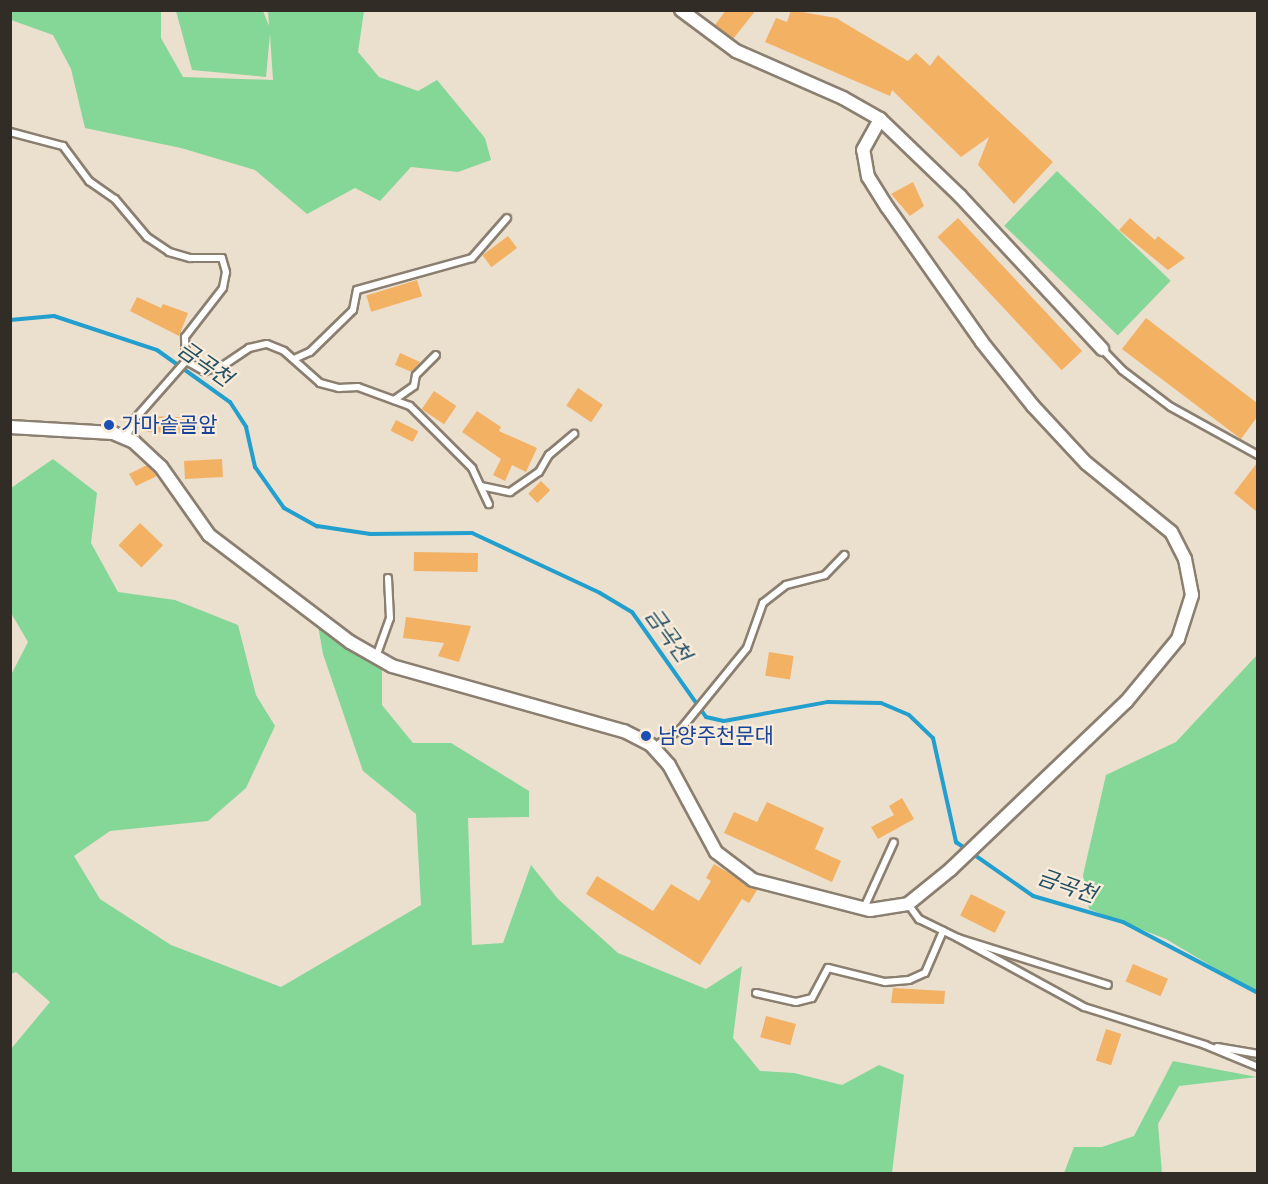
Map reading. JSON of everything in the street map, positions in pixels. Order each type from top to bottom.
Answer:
[{"type":"street","points":[[681,10],[736,51],[843,98],[880,120],[960,196],[1102,349]]},
{"type":"street","points":[[10,427],[112,433],[125,438],[161,467],[209,535],[376,657],[392,666],[624,731],[653,748],[669,765],[716,852],[753,880],[864,909],[908,904],[951,869],[1126,702],[1178,639],[1192,595],[1185,558],[1171,532],[1086,463],[982,342],[868,177],[863,150],[866,141],[880,120]]},
{"type":"lane","points":[[10,132],[63,146],[89,181],[115,199],[147,237],[169,252],[190,258],[222,258],[226,272],[223,288],[185,337],[186,361],[134,420],[125,438]]},
{"type":"lane","points":[[866,141],[880,132],[893,132]]},
{"type":"lane","points":[[294,359],[310,352],[352,310],[357,290],[472,258],[507,218]]},
{"type":"lane","points":[[186,361],[204,371],[221,367],[249,348],[267,344],[294,359],[320,382],[339,388],[358,387],[410,406],[431,424],[472,468],[489,504]]},
{"type":"lane","points":[[1102,349],[1122,370],[1171,407],[1257,455]]},
{"type":"lane","points":[[394,400],[414,386],[416,375],[436,355]]},
{"type":"lane","points":[[481,486],[510,492],[539,472],[549,455],[574,434]]},
{"type":"lane","points":[[653,748],[681,729],[716,689],[747,648],[763,603],[786,585],[825,575],[844,555]]},
{"type":"lane","points":[[376,657],[390,618],[388,578]]},
{"type":"lane","points":[[864,909],[894,842]]},
{"type":"lane","points":[[908,904],[919,919],[1084,1007],[1205,1045],[1257,1067]]},
{"type":"lane","points":[[756,993],[796,1002],[812,998],[828,968],[885,982],[909,980],[925,974],[943,931]]},
{"type":"lane","points":[[958,938],[1108,984]]},
{"type":"lane","points":[[1205,1045],[1257,1054]]},
{"type":"green space","points":[[11,10],[161,11],[161,38],[183,77],[273,80],[270,34],[266,77],[192,70],[176,11],[263,11],[269,26],[268,11],[364,11],[358,52],[379,77],[418,91],[437,80],[485,138],[491,160],[458,172],[411,167],[380,201],[355,188],[307,214],[255,170],[181,148],[85,128],[71,69],[53,35],[11,20]]},
{"type":"green space","points":[[1057,171],[1171,281],[1118,335],[1004,226]]},
{"type":"green space","points":[[53,459],[97,493],[91,543],[118,592],[175,600],[238,625],[256,695],[275,726],[246,788],[208,821],[110,831],[74,856],[100,899],[171,945],[281,987],[421,905],[416,814],[363,771],[323,654],[318,626],[382,667],[382,705],[413,743],[451,743],[529,791],[529,817],[468,818],[472,945],[503,943],[531,865],[558,899],[618,953],[706,989],[742,966],[733,1038],[760,1071],[794,1073],[842,1085],[879,1065],[904,1075],[892,1173],[11,1173],[11,1049],[50,1002],[16,972],[11,974],[11,675],[28,642],[11,613],[11,488]]},
{"type":"green space","points":[[1257,655],[1257,993],[1166,939],[1089,909],[1083,875],[1106,775],[1176,742]]},
{"type":"green space","points":[[1173,1061],[1257,1077],[1179,1086],[1158,1124],[1162,1173],[1064,1173],[1074,1147],[1102,1147],[1134,1136]]},
{"type":"building","points":[[726,10],[756,10],[733,39],[715,25]]},
{"type":"building","points":[[791,10],[836,18],[908,61],[916,53],[930,66],[938,55],[1053,162],[1014,204],[978,165],[989,137],[961,157],[892,90],[890,96],[765,42],[776,18],[787,22]]},
{"type":"building","points":[[913,182],[924,206],[910,216],[891,194]]},
{"type":"building","points":[[958,218],[1082,351],[1062,370],[938,237]]},
{"type":"building","points":[[1130,218],[1155,240],[1158,236],[1185,258],[1168,270],[1119,230]]},
{"type":"building","points":[[508,236],[517,248],[491,267],[482,255]]},
{"type":"building","points":[[417,280],[422,296],[371,312],[366,295]]},
{"type":"building","points":[[137,297],[161,308],[163,304],[188,313],[179,336],[130,311]]},
{"type":"building","points":[[1146,318],[1257,403],[1257,417],[1241,439],[1122,349]]},
{"type":"building","points":[[400,353],[420,362],[412,372],[395,365]]},
{"type":"building","points":[[578,388],[603,405],[591,422],[566,405]]},
{"type":"building","points":[[434,391],[456,406],[444,424],[422,409]]},
{"type":"building","points":[[477,411],[501,427],[499,431],[537,448],[526,472],[512,465],[505,481],[493,475],[501,459],[462,432]]},
{"type":"building","points":[[147,416],[198,418],[197,434],[146,432]]},
{"type":"building","points":[[396,420],[418,431],[413,442],[391,431]]},
{"type":"building","points":[[222,459],[223,477],[185,479],[184,461]]},
{"type":"building","points":[[1257,463],[1257,512],[1234,493]]},
{"type":"building","points":[[147,465],[157,476],[136,486],[129,474]]},
{"type":"building","points":[[541,481],[550,490],[537,503],[528,494]]},
{"type":"building","points":[[140,523],[163,545],[141,568],[118,545]]},
{"type":"building","points":[[414,552],[478,553],[478,572],[414,571]]},
{"type":"building","points":[[406,617],[471,626],[459,662],[438,656],[444,643],[403,638]]},
{"type":"building","points":[[769,652],[794,656],[790,680],[765,676]]},
{"type":"building","points":[[902,798],[914,819],[878,839],[871,827],[894,815],[889,806]]},
{"type":"building","points":[[767,802],[824,828],[815,849],[841,861],[832,882],[724,833],[734,812],[757,822]]},
{"type":"building","points":[[714,864],[757,890],[749,903],[742,899],[700,965],[586,894],[597,876],[653,911],[671,884],[699,901],[711,881],[706,878]]},
{"type":"building","points":[[971,894],[1006,912],[995,933],[960,915]]},
{"type":"building","points":[[1133,964],[1168,979],[1161,996],[1126,981]]},
{"type":"building","points":[[893,988],[945,991],[944,1004],[891,1003]]},
{"type":"building","points":[[766,1016],[796,1024],[790,1045],[760,1037]]},
{"type":"building","points":[[1106,1029],[1121,1034],[1111,1065],[1096,1060]]},
{"type":"waterway","name":"금곡천","points":[[10,320],[54,316],[157,350],[230,402],[246,427],[255,467],[284,508],[317,526],[370,534],[472,533],[600,593],[632,612],[706,717],[724,721],[828,702],[881,703],[909,715],[933,738],[956,842],[1033,896],[1123,922],[1258,993]]},
{"type":"place","name":"가마솥골앞","points":[[109,425]]},
{"type":"place","name":"남양주천문대","points":[[646,736]]}]
